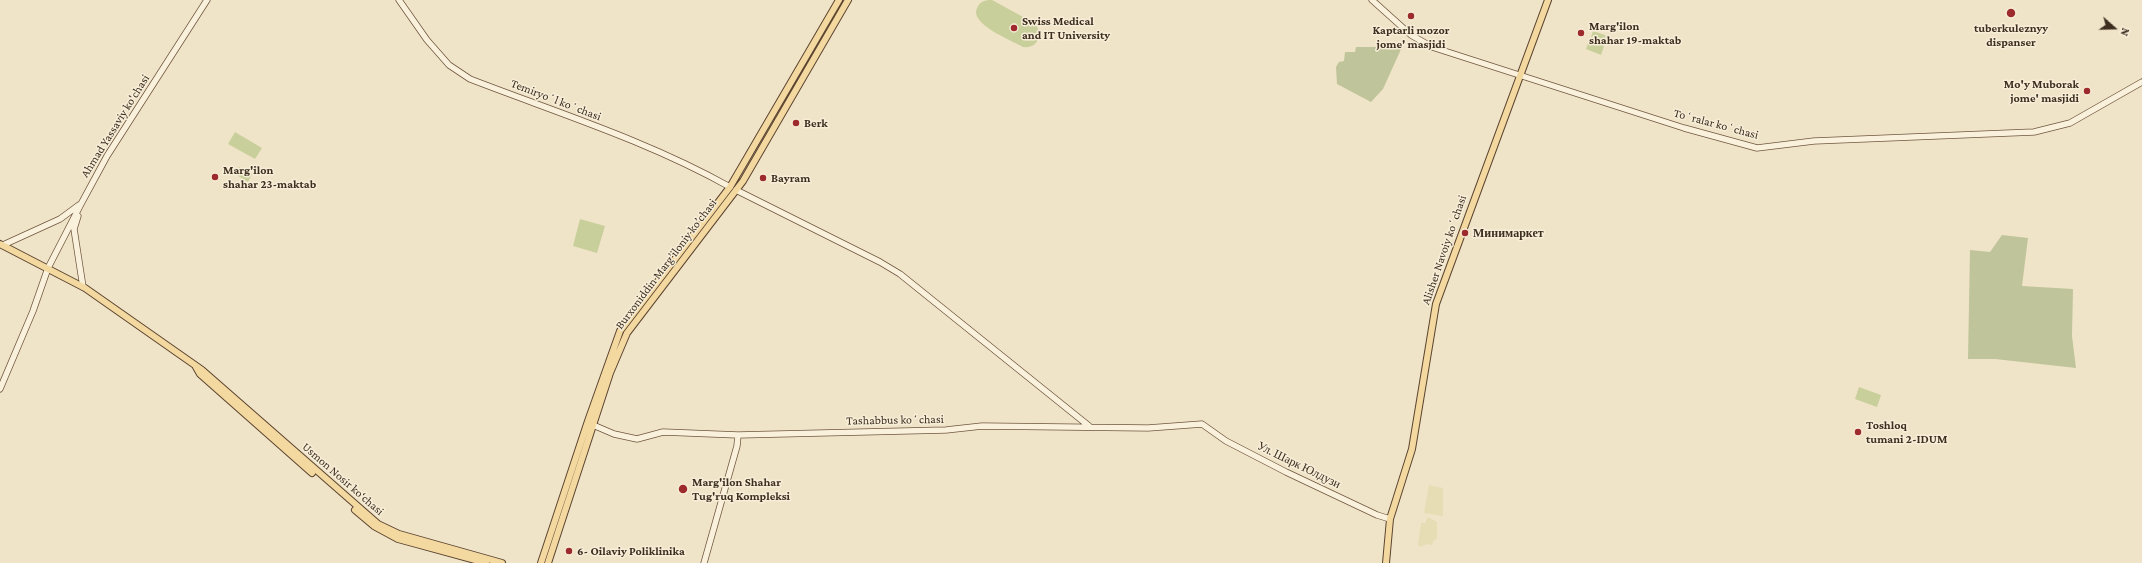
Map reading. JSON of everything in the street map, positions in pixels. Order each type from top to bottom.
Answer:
[{"type":"main road","name":"Burxoniddin Marg’iloniy ko’chasi","points":[[548,563],[590,423],[627,333],[733,189],[839,0]]},
{"type":"main road","name":"Burxoniddin Marg’iloniy ko’chasi","points":[[542,563],[620,332],[685,245],[752,167],[848,0]]},
{"type":"main road","name":"Alisher Navoiy koʻchasi","points":[[1386,563],[1390,519],[1412,449],[1436,304],[1548,0]]},
{"type":"main road","name":"Usmon Nosir ko‘chasi","points":[[2,245],[83,287],[196,366],[374,526],[391,536],[486,563]]},
{"type":"main road","name":"Usmon Nosir ko‘chasi","points":[[322,478],[378,524],[399,534],[502,563]]},
{"type":"street","name":"Ahmad Yassaviy ko'chasi","points":[[0,389],[33,311],[48,268],[81,204],[107,156],[208,0]]},
{"type":"street","name":"Temiryoʻl koʻchasi","points":[[399,0],[427,40],[449,65],[470,79],[664,152],[701,170],[733,189],[880,262],[900,274],[1089,426]]},
{"type":"street","name":"Toʻralar koʻchasi","points":[[1372,0],[1411,35],[1424,43],[1684,128],[1757,148],[1814,141],[2034,132],[2070,122],[2142,82]]},
{"type":"street","points":[[2,245],[60,219],[81,204]]},
{"type":"street","points":[[81,204],[74,229],[83,287]]},
{"type":"street","points":[[1072,426],[1074,415]]},
{"type":"street","name":"Tashabbus koʻchasi","points":[[590,423],[614,434],[637,439],[663,432],[738,435],[946,430],[982,426],[1089,426],[1148,428],[1202,424]]},
{"type":"street","name":"Ул. Шарк Юлдузи","points":[[1202,424],[1226,441],[1286,472],[1377,515],[1390,519]]},
{"type":"street","points":[[704,563],[737,446],[738,435]]},
{"type":"shaded area","points":[[1429,485],[1443,488],[1443,516],[1424,513]]},
{"type":"shaded area","points":[[1428,517],[1437,522],[1437,539],[1434,540],[1432,545],[1427,544],[1420,547],[1418,544],[1421,523],[1425,523]]},
{"type":"green space","points":[[992,0],[1036,24],[1040,34],[1038,40],[1032,46],[1023,47],[992,31],[979,20],[976,14],[978,6],[983,1]]},
{"type":"green space","points":[[1593,31],[1608,36],[1605,45],[1590,40]]},
{"type":"green space","points":[[1589,40],[1604,46],[1601,55],[1586,49]]},
{"type":"green space","points":[[1356,47],[1402,47],[1383,89],[1371,102],[1337,84],[1336,67],[1339,62],[1344,61],[1345,52],[1355,52]]},
{"type":"green space","points":[[235,132],[262,148],[255,159],[228,144]]},
{"type":"green space","points":[[239,167],[252,174],[248,182],[235,174]]},
{"type":"green space","points":[[580,219],[605,226],[597,253],[573,246]]},
{"type":"green space","points":[[2002,235],[2028,238],[2022,286],[2073,289],[2072,336],[2076,368],[1995,359],[1968,359],[1970,250],[1990,252]]},
{"type":"green space","points":[[1859,387],[1881,395],[1877,407],[1855,399]]},
{"type":"place","name":"tuberkuleznyy dispanser","points":[[2011,13]]},
{"type":"place","name":"Kaptarli mozor jome' masjidi","points":[[1411,16]]},
{"type":"place","name":"Swiss Medical and IT University","points":[[1014,28]]},
{"type":"place","name":"Marg'ilon shahar 19-maktab","points":[[1581,33]]},
{"type":"place","name":"Mo'y Muborak jome' masjidi","points":[[2087,91]]},
{"type":"place","name":"Berk","points":[[796,123]]},
{"type":"place","name":"Marg'ilon shahar 23-maktab","points":[[215,177]]},
{"type":"place","name":"Bayram","points":[[763,178]]},
{"type":"place","name":"Минимаркет","points":[[1465,233]]},
{"type":"place","name":"Toshloq tumani 2-IDUM","points":[[1858,432]]},
{"type":"place","name":"Marg'ilon Shahar Tug'ruq Kompleksi","points":[[683,489]]},
{"type":"place","name":"6- Oilaviy Poliklinika","points":[[569,551]]}]
